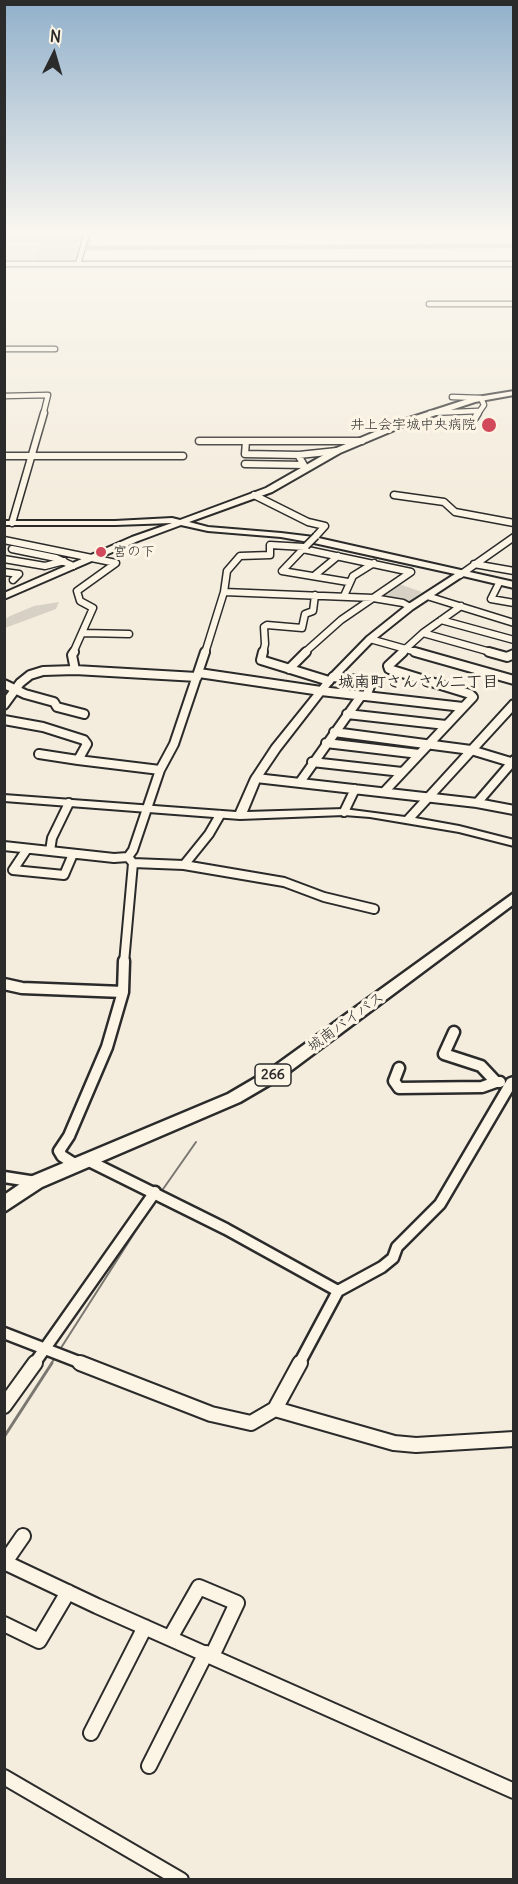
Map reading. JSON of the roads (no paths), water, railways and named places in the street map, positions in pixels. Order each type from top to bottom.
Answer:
[{"type":"highway","name":"城南バイパス","points":[[4,1205],[36,1182],[234,1098],[274,1074],[513,897]]},
{"type":"street","points":[[4,349],[55,349]]},
{"type":"street","points":[[6,593],[180,522],[286,482],[337,451],[428,413],[481,398],[513,393]]},
{"type":"street","points":[[4,396],[48,395],[33,456],[8,523],[115,523],[156,519],[208,529],[314,540],[513,585]]},
{"type":"street","points":[[452,397],[481,398]]},
{"type":"street","points":[[475,418],[477,411],[484,405],[481,398]]},
{"type":"street","points":[[428,413],[477,411]]},
{"type":"street","points":[[199,441],[246,443],[295,446],[296,455],[304,465],[245,467],[246,443]]},
{"type":"street","points":[[246,443],[363,441]]},
{"type":"street","points":[[245,454],[296,455],[337,451]]},
{"type":"street","points":[[4,456],[183,456]]},
{"type":"street","points":[[254,495],[308,522],[325,526],[282,571],[283,573],[315,575],[348,582]]},
{"type":"street","points":[[394,495],[444,502],[455,512],[513,523]]},
{"type":"street","points":[[240,816],[256,778],[276,748],[331,679],[370,639],[410,607],[513,537]]},
{"type":"street","points":[[4,540],[116,563],[78,591],[80,601],[93,608],[72,655],[75,670]]},
{"type":"street","points":[[19,543],[9,549],[4,557],[45,566],[64,561]]},
{"type":"street","points":[[289,669],[314,643],[411,572],[304,547],[270,545],[270,555],[240,556],[227,571],[224,592],[198,675],[174,744],[160,770],[133,850],[124,944],[123,992],[106,1047],[69,1136],[59,1151],[62,1156],[158,1194],[338,1291]]},
{"type":"street","points":[[9,549],[64,561],[73,566]]},
{"type":"street","points":[[315,575],[338,556]]},
{"type":"street","points":[[344,596],[348,582],[374,563]]},
{"type":"street","points":[[474,564],[513,571]]},
{"type":"street","points":[[4,572],[19,574],[13,580]]},
{"type":"street","points":[[499,583],[491,599],[513,603]]},
{"type":"street","points":[[224,592],[373,598],[402,603],[410,607]]},
{"type":"street","points":[[300,782],[312,762],[371,684],[367,681],[331,679],[261,660],[266,644],[264,627],[267,625],[302,628],[305,614],[313,610],[315,595]]},
{"type":"street","points":[[427,597],[513,622]]},
{"type":"street","points":[[384,792],[473,697],[470,694],[389,669],[388,666],[423,633],[461,606]]},
{"type":"street","points":[[441,620],[513,640]]},
{"type":"street","points":[[83,633],[129,634]]},
{"type":"street","points":[[423,633],[507,657],[513,654]]},
{"type":"street","points":[[370,639],[513,680]]},
{"type":"street","points":[[4,705],[20,683],[37,672],[75,670],[198,675],[463,707]]},
{"type":"street","points":[[4,684],[84,714]]},
{"type":"street","points":[[408,820],[513,704]]},
{"type":"street","points":[[347,714],[447,724]]},
{"type":"street","points":[[4,731],[7,721],[43,728],[84,740],[87,744],[78,759]]},
{"type":"street","points":[[334,732],[471,750],[513,762],[477,803]]},
{"type":"street","points":[[326,743],[419,754]]},
{"type":"street","points":[[39,754],[160,770]]},
{"type":"street","points":[[312,762],[402,772]]},
{"type":"street","points":[[256,778],[429,797],[513,810]]},
{"type":"street","points":[[344,812],[355,789]]},
{"type":"street","points":[[4,798],[240,816],[344,812],[459,829],[513,843]]},
{"type":"street","points":[[50,851],[52,838],[69,803]]},
{"type":"street","points":[[184,865],[209,834],[220,815]]},
{"type":"street","points":[[4,846],[184,865],[285,882],[324,897],[374,909]]},
{"type":"street","points":[[27,849],[14,870],[64,875],[73,854]]},
{"type":"street","points":[[4,984],[22,988],[123,992]]},
{"type":"street","points":[[454,1032],[444,1054],[481,1066],[496,1082]]},
{"type":"street","points":[[399,1068],[394,1081],[399,1088],[482,1086],[496,1082],[512,1082]]},
{"type":"street","points":[[4,1333],[211,1414],[251,1423],[275,1409],[338,1291],[382,1267],[393,1258],[397,1247],[440,1204],[512,1082]]},
{"type":"street","points":[[4,1177],[36,1182]]},
{"type":"street","points":[[4,1406],[158,1194]]},
{"type":"street","points":[[275,1409],[354,1434],[394,1443],[416,1445],[513,1439]]},
{"type":"street","points":[[23,1536],[5,1562],[513,1791]]},
{"type":"street","points":[[149,1766],[237,1603],[199,1587],[170,1638]]},
{"type":"street","points":[[4,1624],[39,1641],[68,1592]]},
{"type":"street","points":[[91,1733],[145,1627]]},
{"type":"street","points":[[4,1777],[181,1880]]},
{"type":"waterway","points":[[161,1192],[196,1142]]},
{"type":"waterway","points":[[59,1351],[156,1199]]},
{"type":"waterway","points":[[51,1364],[56,1356]]},
{"type":"waterway","points":[[4,1437],[52,1363]]},
{"type":"place","name":"井上会宇城中央病院","points":[[489,425]]},
{"type":"place","name":"宮の下","points":[[101,552]]},
{"type":"district","name":"城南町さんさん二丁目","points":[[418,682]]}]
